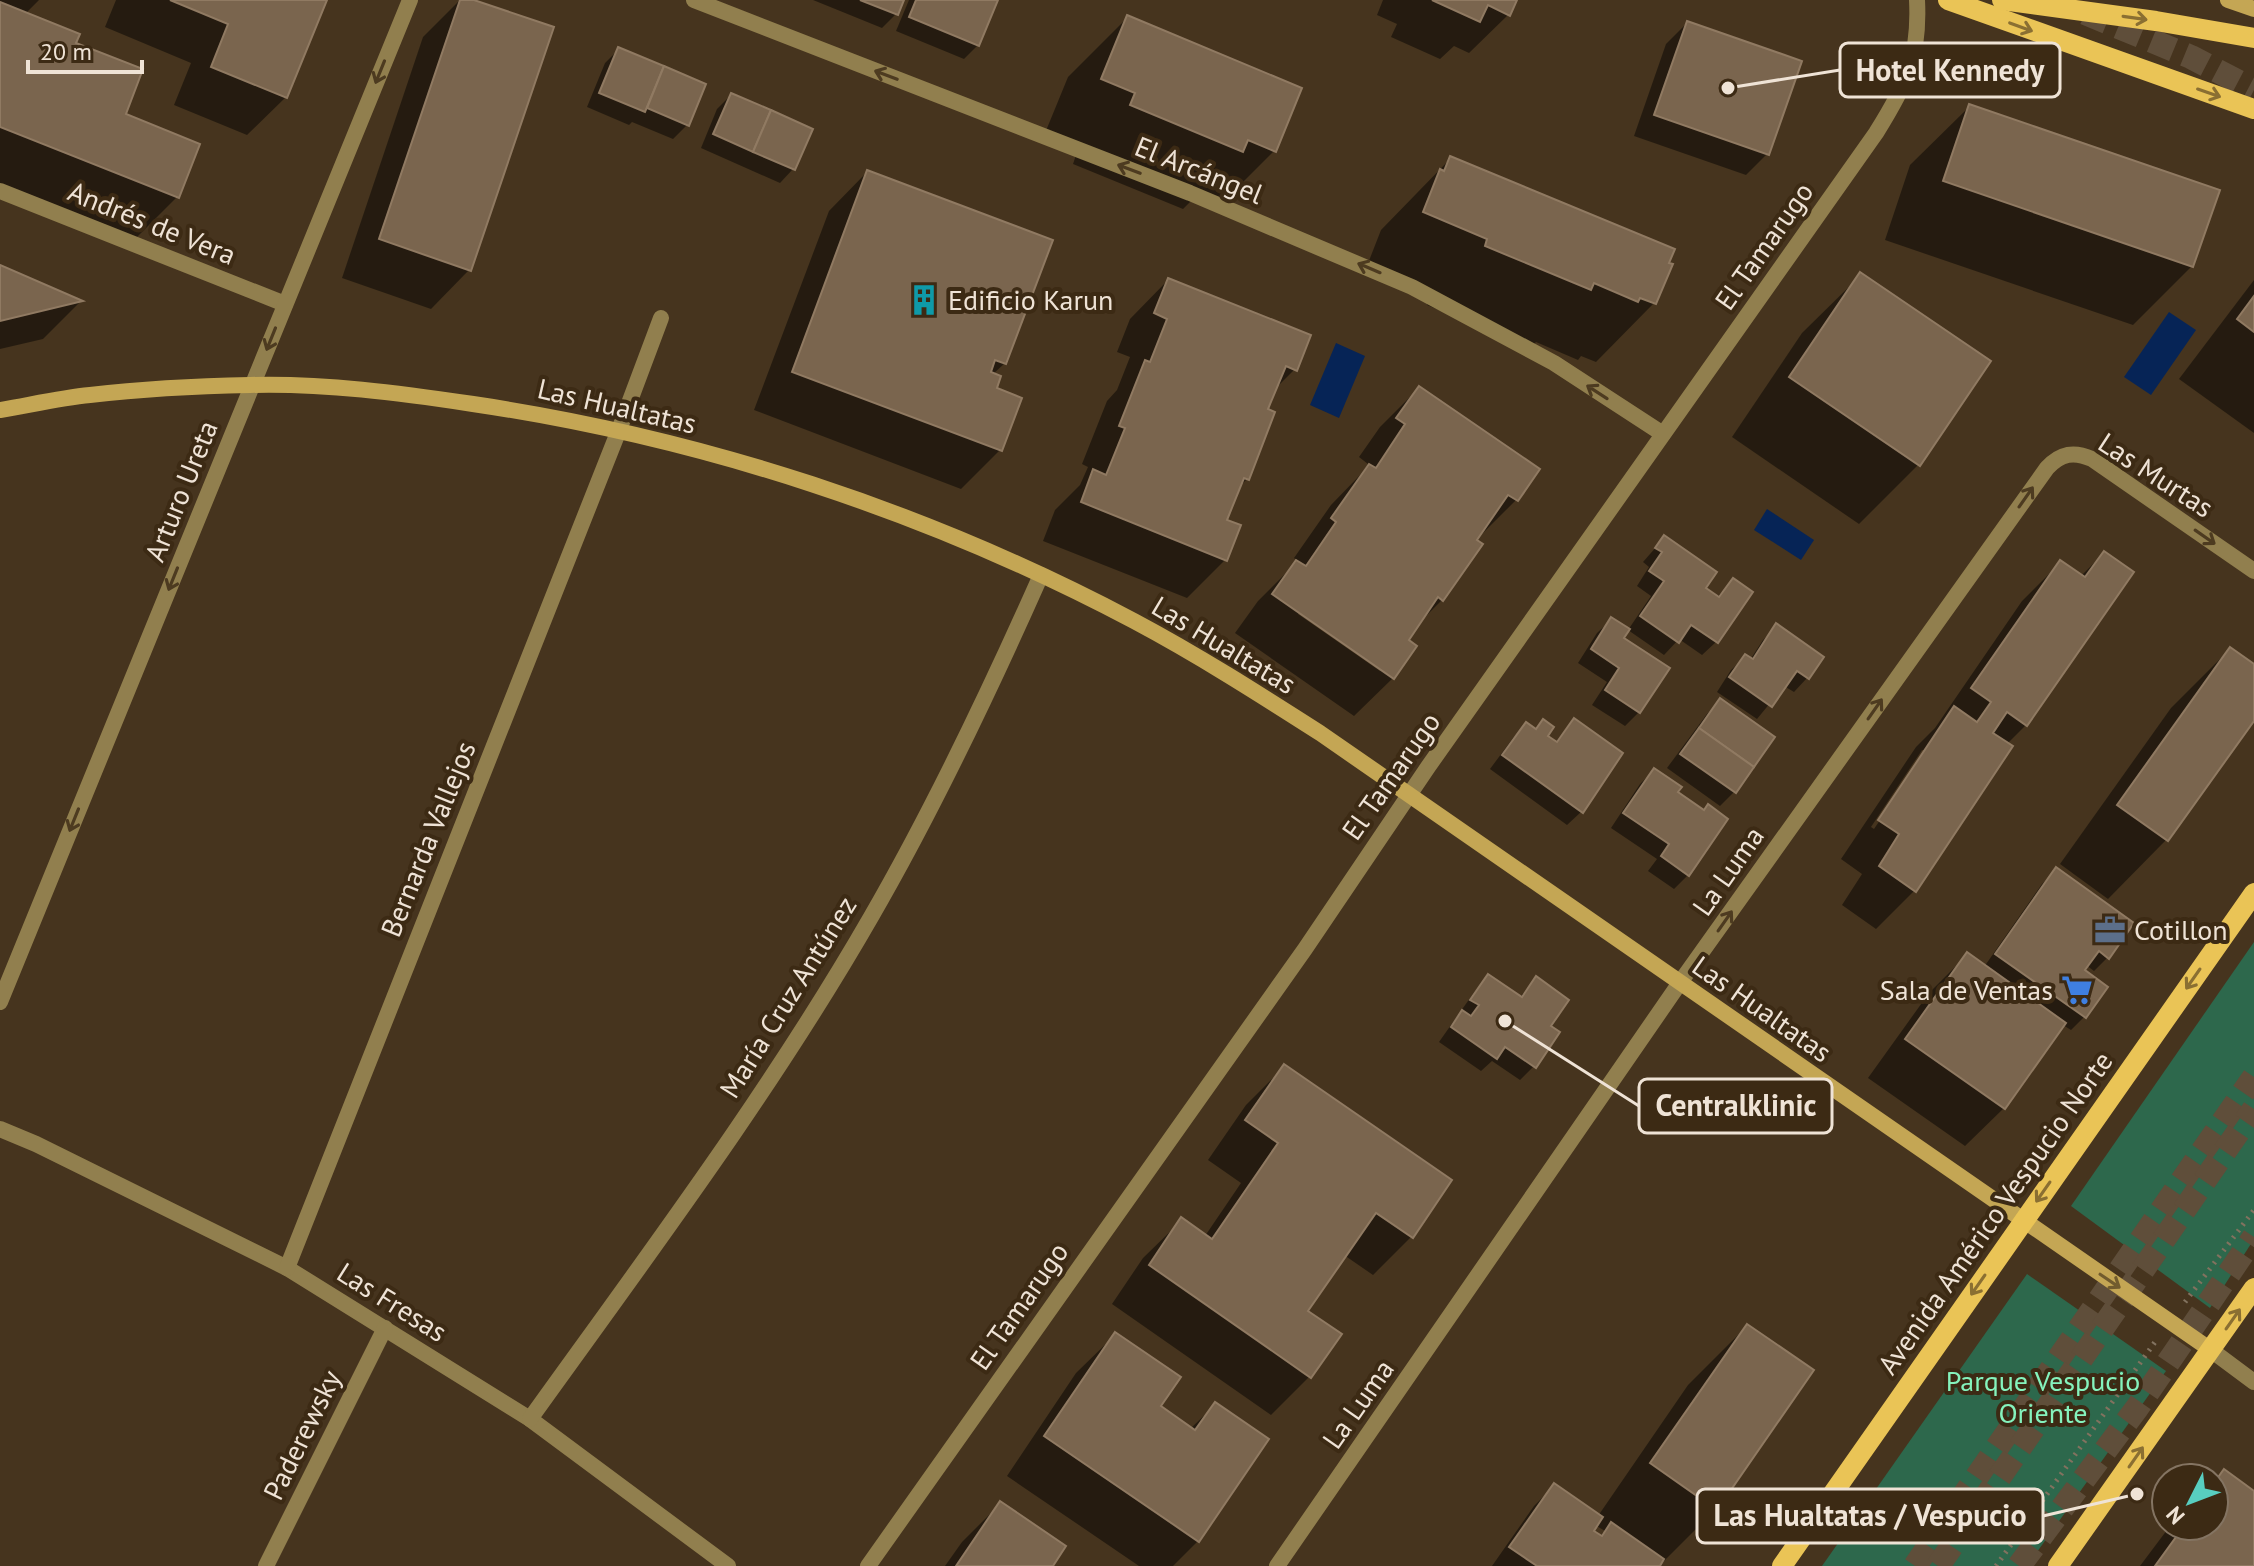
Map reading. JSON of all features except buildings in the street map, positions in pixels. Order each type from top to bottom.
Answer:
[{"type":"main road","points":[[1948,0],[2254,109]]},
{"type":"main road","points":[[2002,0],[2254,38]]},
{"type":"main road","name":"Avenida Américo Vespucio Norte","points":[[1782,1566],[2254,893]]},
{"type":"main road","points":[[2058,1566],[2254,1288]]},
{"type":"street","name":"Arturo Ureta","points":[[0,1002],[410,0]]},
{"type":"street","name":"El Arcángel","points":[[694,0],[1190,193],[1412,287],[1554,363],[1663,434]]},
{"type":"street","name":"El Tamarugo","points":[[868,1566],[1305,949],[1408,796],[1876,133],[1910,72],[1918,33],[1917,0]]},
{"type":"street","points":[[2228,0],[2254,9]]},
{"type":"street","name":"Andrés de Vera","points":[[0,191],[285,304]]},
{"type":"street","name":"Bernarda Vallejos","points":[[287,1268],[661,318]]},
{"type":"street","name":"Las Hualtatas","points":[[0,410],[87,395],[252,385],[421,396],[520,411],[619,430],[822,487],[895,513],[1041,575],[1135,621],[1229,675],[1320,733],[2254,1382]]},
{"type":"street","name":"Las Murtas","points":[[2068,454],[2081,454],[2092,459],[2254,571]]},
{"type":"street","name":"La Luma","points":[[1277,1566],[1679,984],[2047,468],[2060,456],[2068,454]]},
{"type":"street","name":"María Cruz Antúnez","points":[[530,1419],[760,1093],[870,918],[916,835],[1041,575]]},
{"type":"street","name":"Las Fresas","points":[[0,1129],[287,1268],[530,1419],[728,1566]]},
{"type":"street","name":"Paderewsky","points":[[266,1566],[385,1328]]},
{"type":"path","points":[[1996,1566],[2254,1210]]},
{"type":"green space","points":[[2254,942],[2254,1239],[2210,1308],[2071,1206]]},
{"type":"green space","name":"Parque Vespucio Oriente","points":[[2027,1274],[2166,1371],[2027,1566],[1822,1566]]},
{"type":"water","points":[[2169,312],[2196,330],[2151,395],[2124,377]]},
{"type":"water","points":[[1336,343],[1365,356],[1339,418],[1310,405]]},
{"type":"water","points":[[1767,509],[1814,540],[1801,560],[1754,530]]},
{"type":"tunnel","points":[[2085,13],[2191,57],[2254,90]]},
{"type":"tunnel","points":[[1915,1566],[2254,1077]]},
{"type":"tunnel","points":[[1938,1566],[2254,1109]]},
{"type":"tunnel","points":[[2019,1566],[2137,1408],[2254,1237]]},
{"type":"place","name":"Hotel Kennedy","points":[[1728,88]]},
{"type":"place","name":"Edificio Karun","points":[[924,300]]},
{"type":"place","name":"Cotillon","points":[[2110,930]]},
{"type":"place","name":"Sala de Ventas","points":[[2077,990]]},
{"type":"place","name":"Centralklinic","points":[[1505,1021]]},
{"type":"place","name":"Las Hualtatas / Vespucio","points":[[2137,1494]]}]
